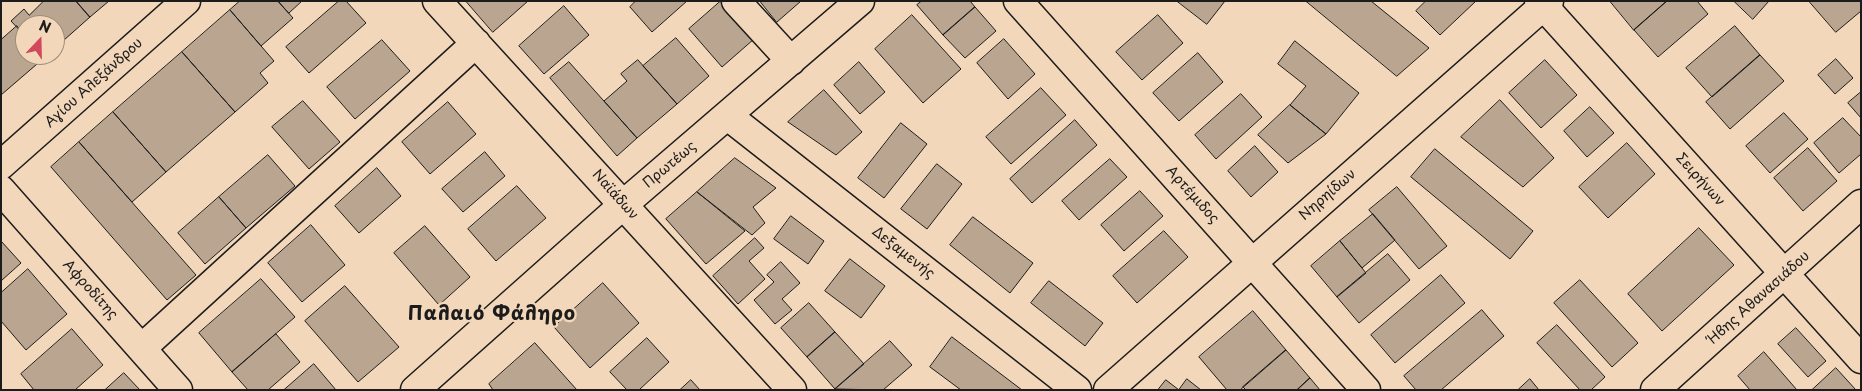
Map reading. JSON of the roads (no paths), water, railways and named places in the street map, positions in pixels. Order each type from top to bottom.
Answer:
[{"type":"street","name":"Αγίου Αλεξάνδρου","points":[[1,165],[186,1]]},
{"type":"street","name":"Ναϊάδων","points":[[437,1],[792,390]]},
{"type":"street","points":[[736,1],[792,61]]},
{"type":"street","name":"Πρωτέως","points":[[415,390],[623,205],[860,1]]},
{"type":"street","name":"Αρτέμιδος","points":[[1018,1],[1366,390]]},
{"type":"street","name":"Νηρηίδων","points":[[1108,390],[1544,3]]},
{"type":"street","name":"Σειρήνων","points":[[1544,3],[1861,359]]},
{"type":"street","points":[[142,348],[476,43]]},
{"type":"street","name":"Δεξαμενής","points":[[728,116],[1078,390]]},
{"type":"street","name":"Αφροδίτης","points":[[1,190],[178,390]]},
{"type":"street","name":"Ήβης Αθανασιάδου","points":[[1655,390],[1861,204]]},
{"type":"district","name":"Παλαιό Φάληρο","points":[[492,315]]}]
